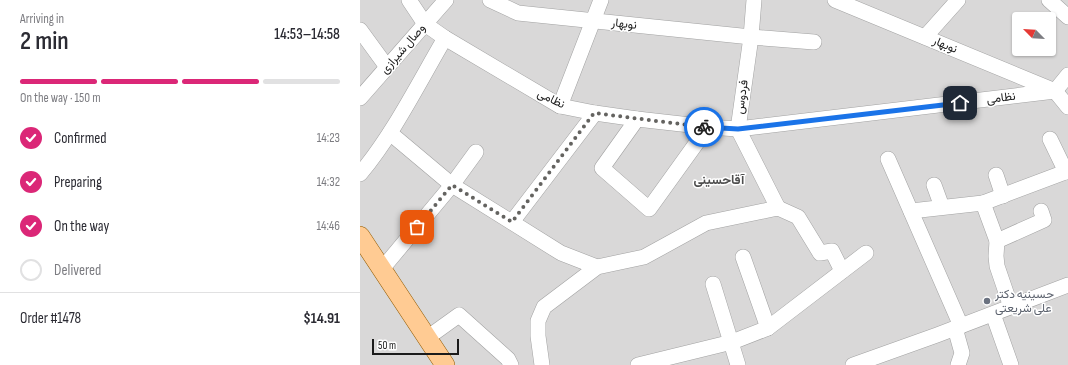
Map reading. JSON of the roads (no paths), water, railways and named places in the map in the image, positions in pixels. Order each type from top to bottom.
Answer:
[{"type":"main road","points":[[360,236],[445,365]]},
{"type":"street","points":[[409,0],[425,24]]},
{"type":"street","name":"وصال شیرازی","points":[[360,98],[446,0]]},
{"type":"street","name":"نوبهار","points":[[490,0],[518,13],[814,42]]},
{"type":"street","points":[[560,106],[601,0]]},
{"type":"street","name":"فردوس","points":[[754,0],[751,37],[738,129],[778,208]]},
{"type":"street","name":"نوبهار","points":[[834,0],[1055,91]]},
{"type":"street","points":[[925,37],[958,0]]},
{"type":"street","points":[[1049,0],[1068,17]]},
{"type":"street","name":"نظامی","points":[[425,24],[445,38],[560,106],[594,113],[708,127],[738,129],[1055,91]]},
{"type":"street","points":[[360,30],[387,68]]},
{"type":"street","points":[[360,174],[374,158],[390,133],[445,38]]},
{"type":"street","points":[[1068,75],[1055,91],[1068,107]]},
{"type":"street","points":[[512,222],[594,113]]},
{"type":"street","points":[[637,119],[602,168],[649,209],[708,127]]},
{"type":"street","points":[[390,133],[452,185],[561,253],[597,267]]},
{"type":"street","points":[[911,211],[983,203],[1067,172],[1050,139]]},
{"type":"street","points":[[382,269],[452,185],[476,152]]},
{"type":"street","points":[[888,159],[911,211],[958,327],[962,353],[958,365]]},
{"type":"street","points":[[996,175],[1003,196]]},
{"type":"street","points":[[934,185],[942,207]]},
{"type":"street","points":[[983,203],[997,240],[997,266],[1011,307]]},
{"type":"street","points":[[542,365],[538,336],[538,321],[544,307],[597,267],[644,258],[706,223],[778,208],[798,217],[820,253],[832,251],[842,271]]},
{"type":"street","points":[[997,240],[1044,220],[1041,211]]},
{"type":"street","points":[[638,365],[666,362],[732,342],[768,328],[866,253]]},
{"type":"street","points":[[743,257],[768,328]]},
{"type":"street","points":[[713,284],[738,365]]},
{"type":"street","points":[[853,365],[885,360],[958,327],[1068,285]]},
{"type":"street","points":[[993,314],[1011,365]]},
{"type":"street","points":[[427,338],[459,315],[508,359],[510,365]]},
{"type":"place","name":"حسینیه دکتر علی شریعتی","points":[[987,301]]},
{"type":"district","name":"آقاحسینی","points":[[719,180]]}]
